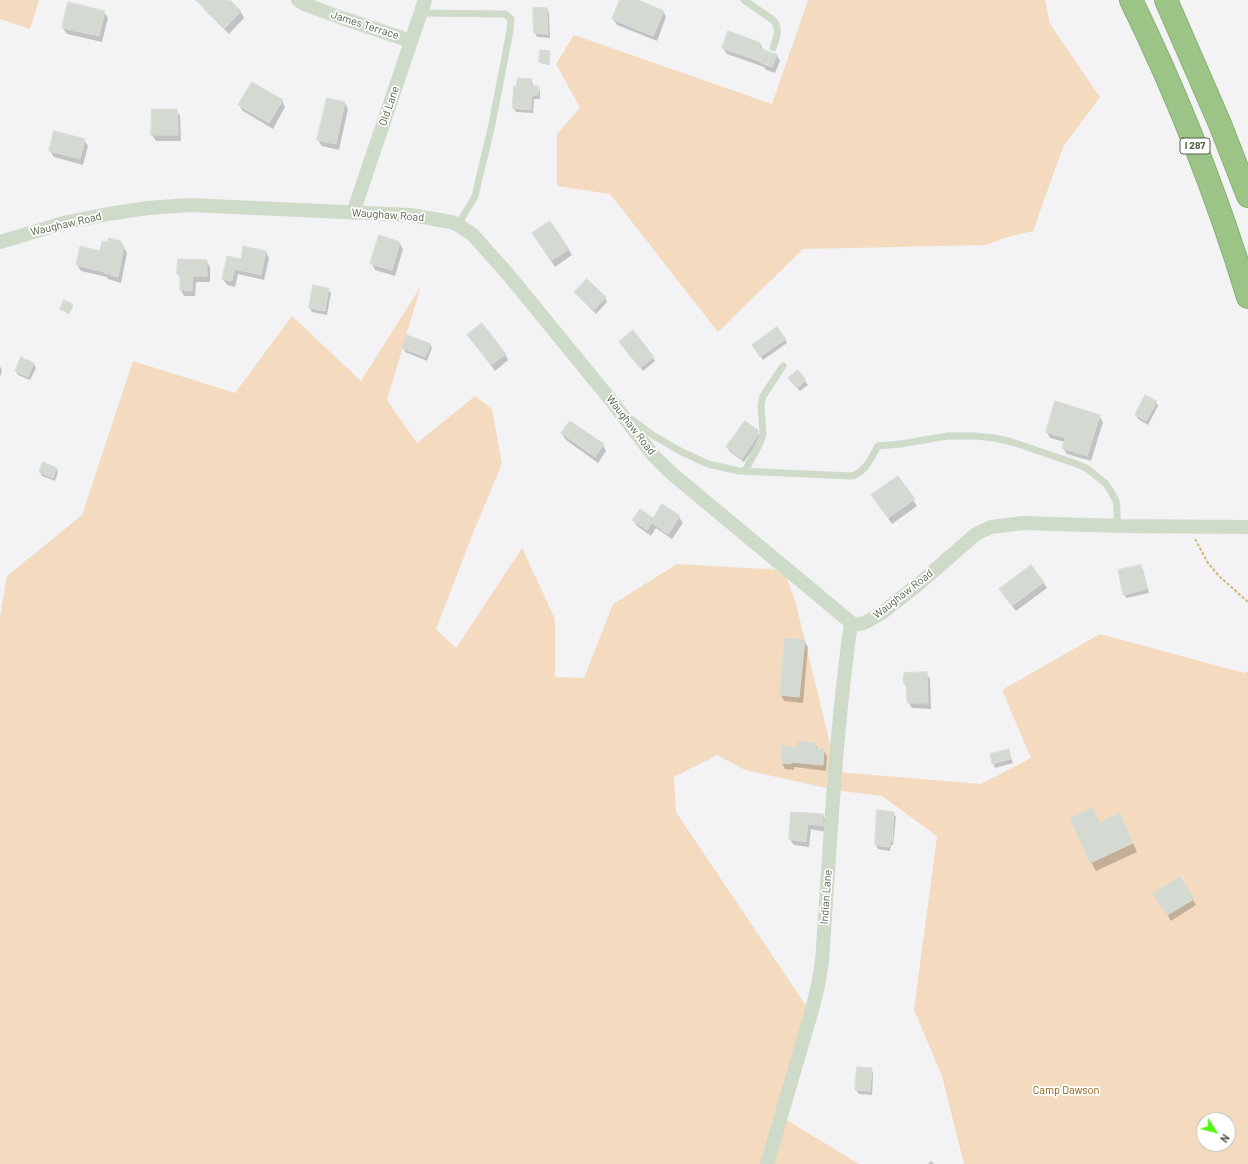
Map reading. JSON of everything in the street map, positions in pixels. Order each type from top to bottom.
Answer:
[{"type":"highway","name":"I 287","points":[[1131,0],[1171,88],[1208,179],[1226,228],[1248,297]]},
{"type":"highway","name":"I 287","points":[[1166,0],[1220,124],[1248,196]]},
{"type":"street","name":"James Terrace","points":[[298,0],[304,4],[342,18],[411,40]]},
{"type":"street","name":"Old Lane","points":[[352,212],[423,6]]},
{"type":"street","name":"Waughaw Road","points":[[0,242],[67,222],[148,208],[189,205],[411,215],[451,222],[458,225],[472,234],[507,273],[653,455],[670,472],[854,625],[864,623],[882,613],[921,582],[976,534],[983,530],[999,526],[1023,523],[1117,526],[1248,527]]},
{"type":"street","name":"Indian Lane","points":[[767,1164],[810,1017],[821,968],[834,783],[850,623]]},
{"type":"lane","points":[[744,0],[774,20],[777,24],[778,30],[772,48]]},
{"type":"lane","points":[[423,6],[505,14],[511,19],[492,124],[475,196],[458,225]]},
{"type":"lane","points":[[745,471],[760,443],[763,434],[761,405],[763,396],[783,366]]},
{"type":"lane","points":[[618,410],[654,436],[708,464],[729,470],[851,476],[856,475],[863,469],[878,446],[901,444],[947,436],[996,438],[1012,442],[1088,469],[1106,484],[1114,496],[1117,507],[1117,526]]},
{"type":"path","points":[[1188,527],[1208,563],[1219,576],[1248,602]]},
{"type":"green space","points":[[0,0],[39,0],[30,29],[0,19]]},
{"type":"green space","points":[[808,0],[1045,0],[1050,24],[1100,97],[1063,147],[1033,231],[1007,237],[986,245],[803,249],[718,332],[610,194],[557,186],[557,134],[580,108],[556,64],[574,35],[772,104]]},
{"type":"green space","name":"Camp Dawson","points":[[421,286],[387,400],[417,443],[475,396],[492,409],[502,464],[473,533],[436,629],[456,648],[522,548],[555,619],[555,677],[584,678],[613,604],[677,564],[784,570],[795,600],[837,772],[981,784],[1031,758],[1002,690],[1100,634],[1244,673],[1248,671],[1248,1164],[964,1164],[942,1076],[914,1010],[937,836],[882,796],[835,790],[745,770],[717,755],[674,777],[676,812],[815,1019],[780,1116],[859,1164],[0,1164],[0,617],[7,576],[82,515],[133,361],[235,393],[292,316],[361,381]]},
{"type":"building","points":[[196,0],[230,0],[241,11],[225,28]]},
{"type":"building","points":[[620,0],[638,0],[664,11],[653,36],[612,19]]},
{"type":"building","points":[[68,2],[105,11],[99,36],[62,28]]},
{"type":"building","points":[[533,7],[547,8],[548,34],[534,33]]},
{"type":"building","points":[[728,31],[761,43],[759,47],[771,53],[777,54],[772,67],[722,48]]},
{"type":"building","points":[[540,50],[550,51],[549,64],[539,62]]},
{"type":"building","points":[[518,78],[532,79],[531,86],[539,86],[538,95],[532,95],[531,110],[512,108],[514,86],[516,86]]},
{"type":"building","points":[[252,82],[283,100],[269,123],[238,105]]},
{"type":"building","points":[[327,98],[345,102],[336,144],[317,140]]},
{"type":"building","points":[[152,109],[177,109],[178,135],[151,135]]},
{"type":"building","points":[[54,131],[85,139],[80,159],[49,151]]},
{"type":"building","points":[[550,221],[569,249],[551,261],[532,233]]},
{"type":"building","points":[[379,235],[400,242],[392,270],[370,264]]},
{"type":"building","points":[[109,238],[121,241],[120,245],[124,246],[118,277],[76,265],[80,246],[100,251],[102,241],[108,242]]},
{"type":"building","points":[[243,246],[266,251],[261,275],[234,269],[232,281],[222,279],[227,256],[241,259]]},
{"type":"building","points":[[178,259],[207,260],[207,276],[193,276],[192,291],[180,290],[180,274],[177,274]]},
{"type":"building","points":[[587,279],[606,297],[594,310],[574,292]]},
{"type":"building","points":[[313,285],[329,288],[325,311],[309,308]]},
{"type":"building","points":[[64,300],[73,304],[69,313],[60,309]]},
{"type":"building","points":[[482,323],[506,354],[491,365],[467,335]]},
{"type":"building","points":[[777,327],[786,339],[760,357],[752,345]]},
{"type":"building","points":[[633,330],[654,357],[640,368],[619,342]]},
{"type":"building","points":[[407,335],[431,344],[425,357],[402,348]]},
{"type":"building","points":[[21,357],[34,363],[28,377],[15,371]]},
{"type":"building","points":[[798,370],[806,380],[797,388],[788,378]]},
{"type":"building","points":[[1145,395],[1157,401],[1146,421],[1135,415]]},
{"type":"building","points":[[1055,401],[1100,415],[1087,456],[1062,448],[1065,438],[1046,432]]},
{"type":"building","points":[[570,421],[604,444],[595,457],[561,433]]},
{"type":"building","points":[[745,421],[758,430],[758,433],[742,459],[726,447]]},
{"type":"building","points":[[43,462],[57,468],[53,478],[39,472]]},
{"type":"building","points":[[898,476],[915,499],[888,518],[871,495]]},
{"type":"building","points":[[662,504],[680,516],[668,534],[652,523],[647,530],[632,520],[640,509],[653,518]]},
{"type":"building","points":[[1031,565],[1044,582],[1012,606],[999,589]]},
{"type":"building","points":[[1141,565],[1147,589],[1123,595],[1118,570]]},
{"type":"building","points":[[785,638],[805,640],[799,697],[780,695]]},
{"type":"building","points":[[927,672],[928,703],[907,703],[906,683],[903,683],[904,673]]},
{"type":"building","points":[[798,741],[816,743],[815,748],[824,749],[823,765],[791,762],[791,764],[781,763],[782,745],[797,748]]},
{"type":"building","points":[[1009,749],[1011,759],[992,764],[990,754]]},
{"type":"building","points":[[1093,808],[1099,823],[1120,813],[1133,843],[1090,863],[1070,818]]},
{"type":"building","points":[[877,810],[894,812],[892,842],[890,842],[889,847],[875,845]]},
{"type":"building","points":[[791,812],[823,814],[823,826],[808,824],[806,842],[789,839]]},
{"type":"building","points":[[1180,877],[1194,899],[1167,915],[1153,894]]},
{"type":"building","points":[[857,1067],[872,1068],[870,1091],[855,1090]]}]
